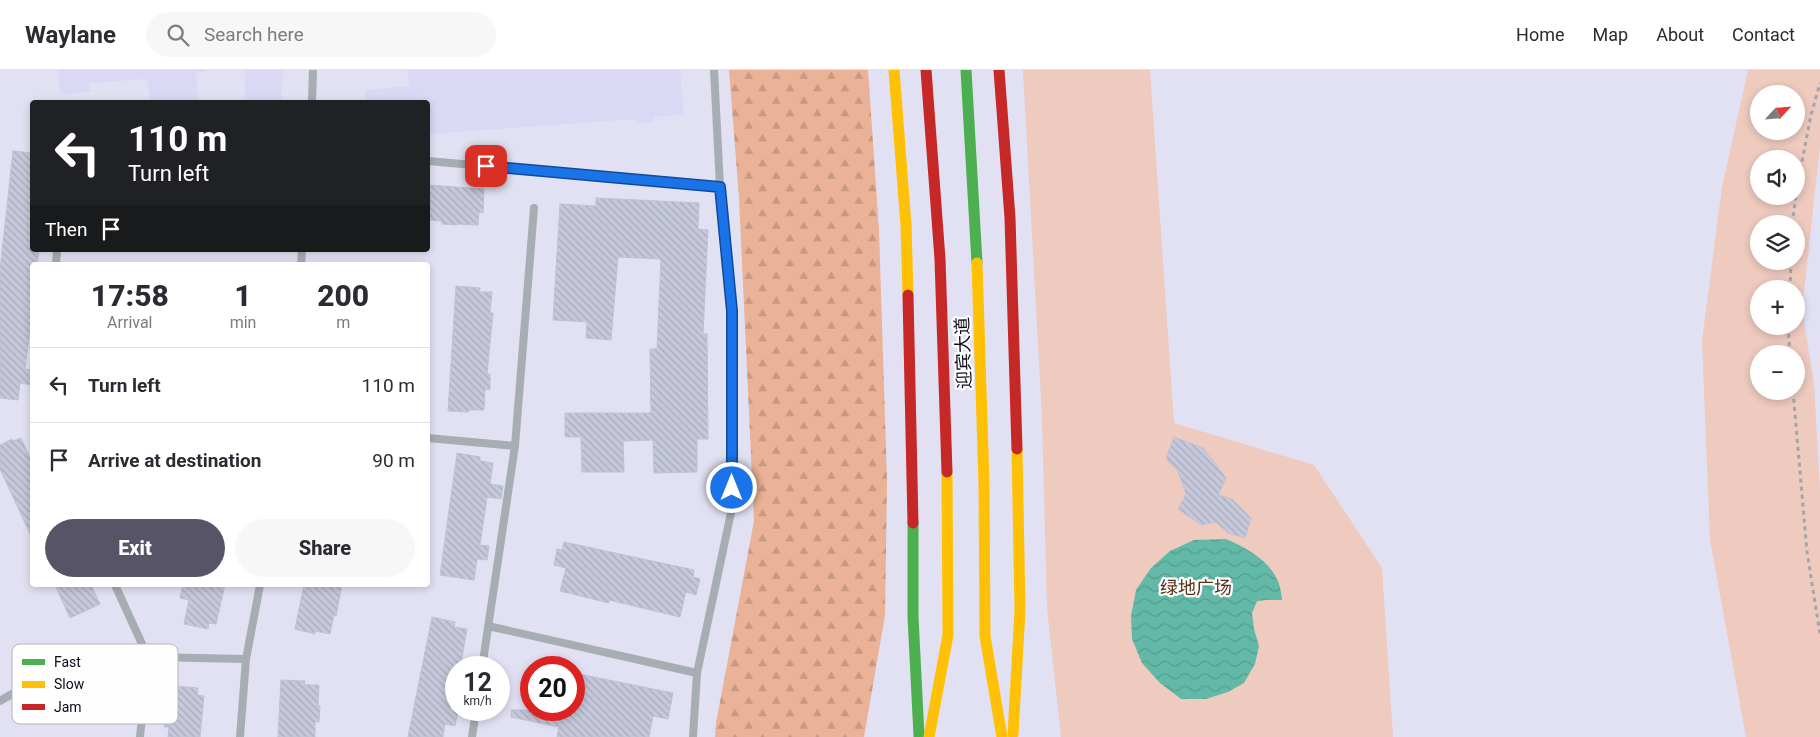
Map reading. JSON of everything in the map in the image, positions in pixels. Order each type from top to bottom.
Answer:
[{"type":"main road","points":[[894,70],[906,235],[913,480],[913,617],[919,737]]},
{"type":"main road","name":"迎宾大道","points":[[926,70],[940,260],[948,487],[948,635],[929,737]]},
{"type":"main road","name":"迎宾大道","points":[[966,70],[978,264],[984,483],[985,636],[1002,737]]},
{"type":"main road","points":[[999,70],[1010,218],[1018,472],[1020,610],[1012,737]]},
{"type":"lane","points":[[312,100],[314,70]]},
{"type":"lane","points":[[693,737],[697,672],[732,508],[732,311],[720,187],[714,70]]},
{"type":"lane","points":[[430,161],[720,187]]},
{"type":"lane","points":[[484,656],[515,446],[534,208]]},
{"type":"lane","points":[[430,438],[515,446]]},
{"type":"lane","points":[[116,587],[142,644]]},
{"type":"lane","points":[[240,737],[246,659],[260,587]]},
{"type":"lane","points":[[488,626],[697,672]]},
{"type":"lane","points":[[178,658],[246,659]]},
{"type":"lane","points":[[0,701],[12,694]]},
{"type":"lane","points":[[472,737],[474,721]]},
{"type":"lane","points":[[140,737],[141,724]]},
{"type":"path","points":[[1804,150],[1811,115],[1820,83]]},
{"type":"path","points":[[1794,400],[1807,552],[1820,634]]},
{"type":"shaded area","points":[[58,70],[206,70],[206,72],[196,73],[198,100],[150,100],[147,79],[90,83],[91,92],[60,95]]},
{"type":"shaded area","points":[[246,70],[283,70],[281,100],[244,100]]},
{"type":"shaded area","points":[[408,70],[680,70],[684,114],[654,117],[654,122],[636,124],[635,119],[430,134],[430,100],[367,100],[365,90],[409,86]]},
{"type":"green space","points":[[729,70],[868,70],[879,230],[887,481],[885,615],[864,737],[715,737],[716,723],[754,521],[739,198]]},
{"type":"green space","name":"绿地广场","points":[[1023,70],[1150,70],[1174,423],[1314,465],[1382,568],[1393,737],[1061,737],[1047,607],[1042,418]]},
{"type":"green space","points":[[1748,70],[1820,70],[1820,146],[1805,283],[1805,280],[1750,280],[1750,335],[1805,335],[1805,328],[1814,383],[1820,489],[1820,737],[1746,737],[1710,540],[1702,341],[1722,187]]},
{"type":"water","points":[[1226,539],[1250,551],[1264,562],[1279,584],[1282,600],[1257,601],[1252,613],[1259,646],[1255,664],[1244,683],[1228,692],[1206,699],[1181,699],[1160,683],[1142,663],[1132,639],[1131,616],[1136,590],[1151,568],[1170,551],[1194,540]]},
{"type":"building","points":[[13,151],[30,153],[30,252],[39,252],[37,262],[30,262],[30,338],[25,369],[30,370],[30,385],[20,383],[18,400],[0,398],[0,270]]},
{"type":"building","points":[[430,185],[484,189],[483,213],[479,212],[478,225],[442,224],[442,221],[430,220]]},
{"type":"building","points":[[596,198],[699,203],[698,229],[708,230],[703,334],[707,334],[708,439],[697,439],[697,472],[654,473],[653,440],[623,441],[624,472],[582,472],[581,437],[565,437],[565,413],[651,413],[650,349],[657,349],[661,259],[618,257],[611,340],[586,338],[587,322],[553,320],[560,204],[596,206]]},
{"type":"building","points":[[456,286],[480,288],[479,292],[492,292],[490,313],[493,313],[487,374],[490,374],[490,390],[485,389],[484,410],[469,410],[468,412],[448,411]]},
{"type":"building","points":[[1174,437],[1203,448],[1226,478],[1218,495],[1232,499],[1251,518],[1245,538],[1228,533],[1216,522],[1201,525],[1178,509],[1186,494],[1178,471],[1166,459]]},
{"type":"building","points":[[21,438],[30,458],[30,534],[0,469],[0,445],[12,439],[13,441]]},
{"type":"building","points":[[457,453],[480,457],[480,461],[493,463],[490,484],[503,486],[501,499],[487,497],[480,545],[489,546],[487,560],[477,559],[474,580],[440,575]]},
{"type":"building","points":[[564,542],[694,570],[693,577],[700,579],[696,595],[686,592],[680,617],[609,600],[609,603],[560,591],[566,568],[554,565],[557,549],[562,550]]},
{"type":"building","points":[[56,587],[92,587],[100,604],[70,618]]},
{"type":"building","points":[[183,587],[225,587],[216,624],[209,623],[208,629],[184,624],[189,600],[180,598]]},
{"type":"building","points":[[304,587],[342,587],[336,616],[334,615],[330,634],[315,631],[315,634],[295,629]]},
{"type":"building","points":[[432,617],[455,622],[454,627],[467,629],[462,656],[445,656],[445,721],[456,721],[455,726],[445,724],[443,737],[408,737]]},
{"type":"building","points":[[585,675],[673,693],[668,719],[653,716],[649,737],[557,737],[559,727],[530,721],[585,721]]},
{"type":"building","points":[[281,680],[305,681],[304,685],[319,685],[319,722],[315,722],[315,737],[278,737]]},
{"type":"building","points":[[178,686],[198,688],[197,695],[204,696],[200,737],[168,737],[169,727],[164,727],[165,724],[178,724]]},
{"type":"building","points":[[511,710],[520,710],[520,719],[511,717]]},
{"type":"traffic: fast","points":[[966,70],[977,263]]},
{"type":"traffic: fast","points":[[913,523],[913,617],[919,736]]},
{"type":"traffic: slow","points":[[894,70],[906,225],[908,295]]},
{"type":"traffic: slow","points":[[977,263],[984,483],[985,636],[1002,737]]},
{"type":"traffic: slow","points":[[1013,734],[1020,610],[1017,449]]},
{"type":"traffic: slow","points":[[929,737],[948,635],[947,472]]},
{"type":"traffic: jam","points":[[926,70],[940,259],[947,472]]},
{"type":"traffic: jam","points":[[999,70],[1010,218],[1017,449]]},
{"type":"traffic: jam","points":[[908,295],[913,523]]},
{"type":"route","points":[[486,166],[720,187],[732,311],[732,488]]}]
